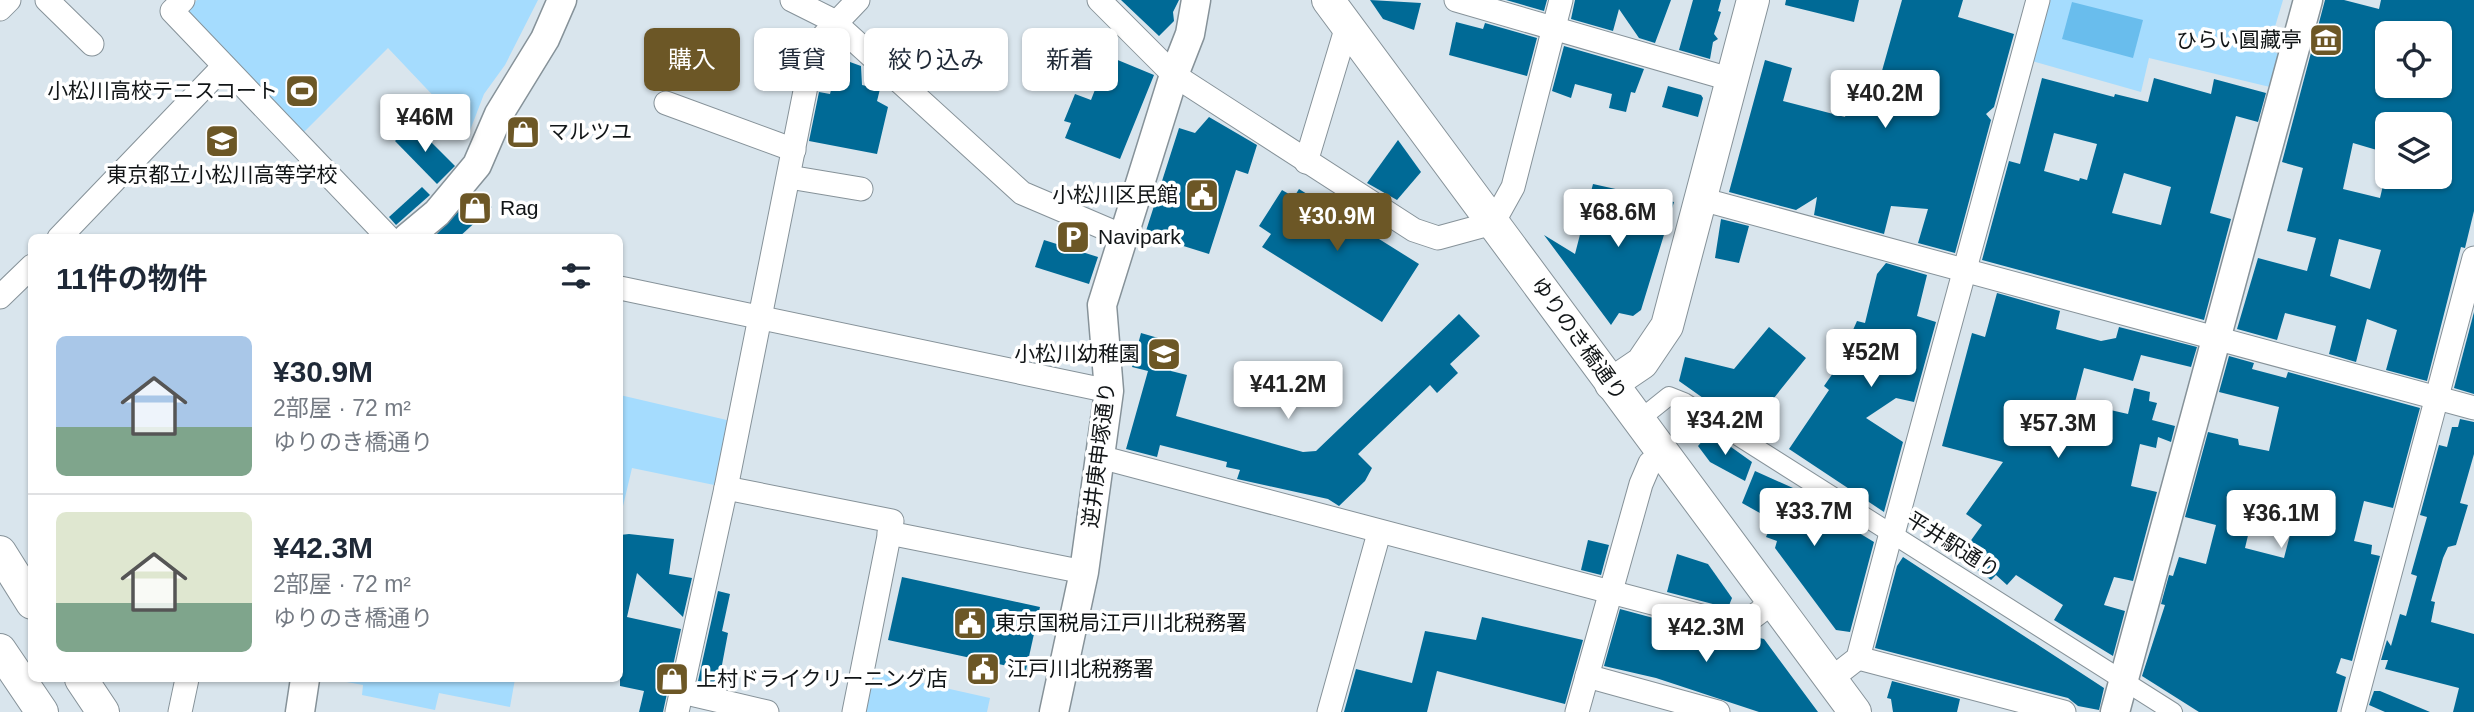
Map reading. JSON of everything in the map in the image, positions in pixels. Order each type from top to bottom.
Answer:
[{"type":"main road","name":"ゆりのき橋通り","points":[[1328,0],[1855,712]]},
{"type":"main road","points":[[1611,384],[1642,363],[1661,338],[1753,0]]},
{"type":"main road","points":[[0,552],[28,597]]},
{"type":"main road","points":[[0,650],[42,712]]},
{"type":"main road","points":[[83,682],[103,712]]},
{"type":"street","points":[[0,9],[9,0]]},
{"type":"street","points":[[47,0],[92,44]]},
{"type":"street","points":[[183,0],[172,11],[385,234]]},
{"type":"street","points":[[412,234],[437,213],[477,165],[499,114],[545,39],[562,0]]},
{"type":"street","points":[[792,0],[836,23],[1022,192],[1124,236]]},
{"type":"street","points":[[767,712],[680,702],[726,488],[814,46],[858,0]]},
{"type":"street","points":[[1099,0],[1174,75],[1414,230],[1438,238],[1493,223],[1513,187],[1561,0]]},
{"type":"street","name":"逆井庚申塚通り","points":[[1054,712],[1084,572],[1110,391],[1102,305],[1174,75],[1196,15],[1196,0]]},
{"type":"street","points":[[1456,0],[1733,80]]},
{"type":"street","points":[[1831,679],[1858,658],[2038,0]]},
{"type":"street","points":[[2115,712],[2308,0]]},
{"type":"street","points":[[1306,162],[1347,26]]},
{"type":"street","points":[[64,234],[224,66]]},
{"type":"street","points":[[666,103],[794,150]]},
{"type":"street","points":[[789,177],[861,189]]},
{"type":"street","points":[[1701,199],[2474,408]]},
{"type":"street","points":[[2353,712],[2474,258]]},
{"type":"street","points":[[0,297],[28,270]]},
{"type":"street","points":[[623,289],[1110,391]]},
{"type":"street","name":"平井駅通り","points":[[1639,420],[1669,396],[1684,402],[2173,712]]},
{"type":"street","points":[[1577,712],[1641,484],[1650,463],[1665,453]]},
{"type":"street","points":[[1100,457],[1379,533],[1738,624],[1749,620],[1774,601]]},
{"type":"street","points":[[726,488],[892,521],[854,712]]},
{"type":"street","points":[[889,533],[1084,572]]},
{"type":"street","points":[[1329,712],[1379,533]]},
{"type":"street","points":[[1858,658],[2064,712]]},
{"type":"street","points":[[1587,676],[1718,712]]},
{"type":"street","points":[[180,712],[186,682]]},
{"type":"street","points":[[300,712],[305,682]]},
{"type":"shaded area","points":[[197,0],[538,0],[505,65],[484,94],[469,133],[442,112],[442,105],[388,48],[302,134],[188,16],[189,8]]},
{"type":"shaded area","points":[[2049,0],[2283,0],[2268,50],[2279,54],[2270,87],[2149,58],[2141,92],[2032,61]]},
{"type":"shaded area","points":[[2072,2],[2143,20],[2133,58],[2062,39]]},
{"type":"shaded area","points":[[623,396],[731,421],[719,486],[632,468],[623,506]]},
{"type":"shaded area","points":[[869,671],[990,698],[987,712],[860,712]]},
{"type":"shaded area","points":[[346,682],[514,682],[510,707],[439,693],[435,710],[362,695],[363,685]]},
{"type":"building","points":[[1121,0],[1179,0],[1173,12],[1174,21],[1159,36]]},
{"type":"building","points":[[1370,0],[1421,3],[1414,30],[1383,19]]},
{"type":"building","points":[[1506,0],[1547,0],[1544,11]]},
{"type":"building","points":[[1575,0],[1671,0],[1655,43],[1639,38],[1619,9],[1613,31],[1571,19]]},
{"type":"building","points":[[1693,0],[1721,0],[1718,11],[1721,12],[1714,34],[1718,39],[1713,42],[1710,59],[1679,50]]},
{"type":"building","points":[[1786,0],[1859,0],[1854,22],[1785,5]]},
{"type":"building","points":[[1902,0],[1963,0],[1958,17],[2014,34],[1994,107],[1986,114],[1991,120],[1955,253],[1918,243],[1928,209],[1891,206],[1884,234],[1814,215],[1817,197],[1796,210],[1729,192],[1765,60],[1792,68],[1783,101],[1845,117],[1854,86],[1876,92]]},
{"type":"building","points":[[2325,0],[2344,0],[2379,9],[2381,0],[2474,0],[2474,211],[2465,248],[2461,247],[2427,381],[2386,370],[2397,330],[2367,319],[2356,362],[2329,354],[2336,326],[2285,313],[2277,340],[2237,329],[2258,258],[2307,271],[2316,238],[2287,231],[2303,168],[2282,162]],"holes":[[[2339,239],[2381,250],[2370,289],[2330,276]]]},
{"type":"building","points":[[1456,22],[1483,29],[1485,23],[1537,38],[1527,76],[1449,55]]},
{"type":"building","points":[[1564,46],[1644,69],[1635,93],[1631,92],[1626,112],[1609,108],[1612,94],[1575,84],[1571,98],[1552,91]]},
{"type":"building","points":[[1118,60],[1154,75],[1120,159],[1065,138],[1071,123],[1064,121],[1075,94],[1091,100],[1094,91],[1118,91]]},
{"type":"building","points":[[850,62],[861,66],[864,91],[880,91],[877,101],[888,107],[877,154],[809,141],[819,92],[830,94],[831,91],[850,91]]},
{"type":"building","points":[[2042,78],[2114,97],[2115,94],[2148,102],[2154,78],[2211,94],[2214,79],[2266,93],[2258,122],[2236,116],[2210,213],[2231,219],[2204,320],[1982,260],[2009,161],[2020,164]],"holes":[[[2054,133],[2097,144],[2087,180],[2080,178],[2079,181],[2044,171]],[[2124,173],[2171,187],[2161,225],[2112,213]]]},
{"type":"building","points":[[1668,86],[1701,95],[1703,98],[1698,117],[1662,107]]},
{"type":"building","points":[[1209,117],[1257,145],[1248,174],[1236,170],[1209,254],[1145,234],[1179,128],[1195,133]]},
{"type":"building","points":[[413,124],[455,166],[437,184],[395,141]]},
{"type":"building","points":[[1398,140],[1421,172],[1397,200],[1367,183]]},
{"type":"building","points":[[1593,184],[1674,202],[1641,310],[1633,316],[1619,313],[1611,325],[1544,235],[1575,254]]},
{"type":"building","points":[[422,187],[430,195],[396,225],[389,217]]},
{"type":"building","points":[[1299,189],[1419,264],[1382,322],[1262,247],[1271,234],[1259,226],[1282,190],[1294,197]]},
{"type":"building","points":[[474,195],[492,207],[462,234],[437,234]]},
{"type":"building","points":[[1721,219],[1749,226],[1739,263],[1715,258]]},
{"type":"building","points":[[1044,240],[1098,257],[1089,284],[1035,267]]},
{"type":"building","points":[[1886,263],[1927,275],[1917,316],[1936,322],[1914,402],[1896,398],[1866,418],[1903,442],[1884,512],[1789,449],[1829,390],[1824,386],[1840,363],[1844,365],[1853,330],[1857,321],[1865,323],[1877,274]]},
{"type":"building","points":[[1997,293],[2060,311],[2056,329],[2101,341],[2116,338],[2119,327],[2197,347],[2191,367],[2141,355],[2133,381],[2084,368],[2075,402],[2128,414],[2134,388],[2150,392],[2149,401],[2157,403],[2152,420],[2175,426],[2171,442],[2158,437],[2156,448],[2140,444],[2131,486],[2157,492],[2133,581],[2114,577],[2104,605],[2125,611],[2113,656],[2054,620],[2063,605],[2016,575],[2007,585],[1996,575],[1991,580],[1959,557],[1982,525],[1966,514],[2003,462],[1942,446],[1972,333],[1985,337]]},
{"type":"building","points":[[2474,312],[2474,394],[2454,388]]},
{"type":"building","points":[[1459,314],[1480,336],[1450,364],[1458,373],[1437,393],[1430,385],[1358,454],[1372,468],[1365,481],[1339,506],[1328,499],[1237,479],[1240,470],[1226,467],[1227,462],[1160,445],[1157,457],[1126,449],[1148,371],[1132,367],[1141,333],[1179,344],[1171,371],[1187,375],[1176,416],[1303,452],[1316,451]]},
{"type":"building","points":[[1769,327],[1806,358],[1753,424],[1749,421],[1744,427],[1679,381],[1685,357],[1734,369]]},
{"type":"building","points":[[2229,356],[2254,363],[2252,369],[2286,378],[2288,372],[2420,408],[2393,508],[2364,501],[2354,541],[2372,545],[2371,554],[2380,556],[2352,661],[2341,658],[2336,673],[2346,677],[2337,712],[2199,712],[2142,676],[2165,605],[2161,604],[2169,575],[2173,576],[2179,557],[2206,564],[2216,525],[2185,517],[2208,432],[2238,439],[2239,445],[2269,451],[2279,407],[2219,392]],"holes":[[[2257,498],[2297,508],[2284,558],[2245,548]]]},
{"type":"building","points":[[2460,419],[2474,422],[2474,454],[2460,503],[2468,505],[2456,545],[2448,547],[2443,558],[2431,601],[2435,602],[2431,622],[2474,634],[2474,712],[2453,712],[2459,688],[2385,669],[2388,660],[2381,660],[2387,640],[2391,646],[2400,614],[2406,616],[2417,576],[2411,574],[2427,517],[2420,515],[2439,445],[2447,447],[2452,427],[2458,427]]},
{"type":"building","points":[[1710,432],[1752,462],[1745,481],[1710,462],[1698,446]]},
{"type":"building","points":[[1755,471],[1793,488],[1826,513],[1874,542],[1850,632],[1836,630],[1775,548],[1777,541],[1766,537],[1769,530],[1762,527],[1767,517],[1742,503]]},
{"type":"building","points":[[623,535],[674,539],[669,574],[692,578],[683,617],[637,573],[627,617],[681,629],[663,712],[639,712],[644,691],[620,686],[620,682],[623,682]]},
{"type":"building","points":[[1588,540],[1609,545],[1601,575],[1581,570]]},
{"type":"building","points":[[1677,554],[1708,564],[1732,598],[1728,608],[1667,592]]},
{"type":"building","points":[[1903,557],[2104,688],[2099,710],[2078,706],[2068,698],[1875,648],[1897,566]]},
{"type":"building","points":[[902,577],[1040,607],[1026,670],[888,640]]},
{"type":"building","points":[[718,591],[730,594],[722,631],[728,633],[718,686],[698,681]]},
{"type":"building","points":[[1620,609],[1724,637],[1746,635],[1764,639],[1818,712],[1759,712],[1656,678],[1604,666]]},
{"type":"building","points":[[1482,617],[1583,640],[1565,704],[1437,671],[1427,712],[1344,712],[1356,669],[1412,683],[1425,631],[1476,640]]},
{"type":"building","points":[[1892,681],[1960,699],[1957,712],[1893,712],[1891,699],[1887,698]]},
{"type":"building","points":[[2374,691],[2380,691],[2430,712],[2385,712],[2369,705]]},
{"type":"place","name":"ひらい圓藏亭","points":[[2326,40]]},
{"type":"place","name":"小松川高校テニスコート","points":[[302,91]]},
{"type":"place","name":"マルツユ","points":[[523,132]]},
{"type":"place","name":"東京都立小松川高等学校","points":[[222,141]]},
{"type":"place","name":"小松川区民館","points":[[1202,195]]},
{"type":"place","name":"Rag","points":[[475,208]]},
{"type":"place","name":"Navipark","points":[[1073,237]]},
{"type":"place","name":"小松川幼稚園","points":[[1164,354]]},
{"type":"place","name":"東京国税局江戸川北税務署","points":[[970,623]]},
{"type":"place","name":"江戸川北税務署","points":[[983,669]]},
{"type":"place","name":"上村ドライクリーニング店","points":[[672,679]]}]
